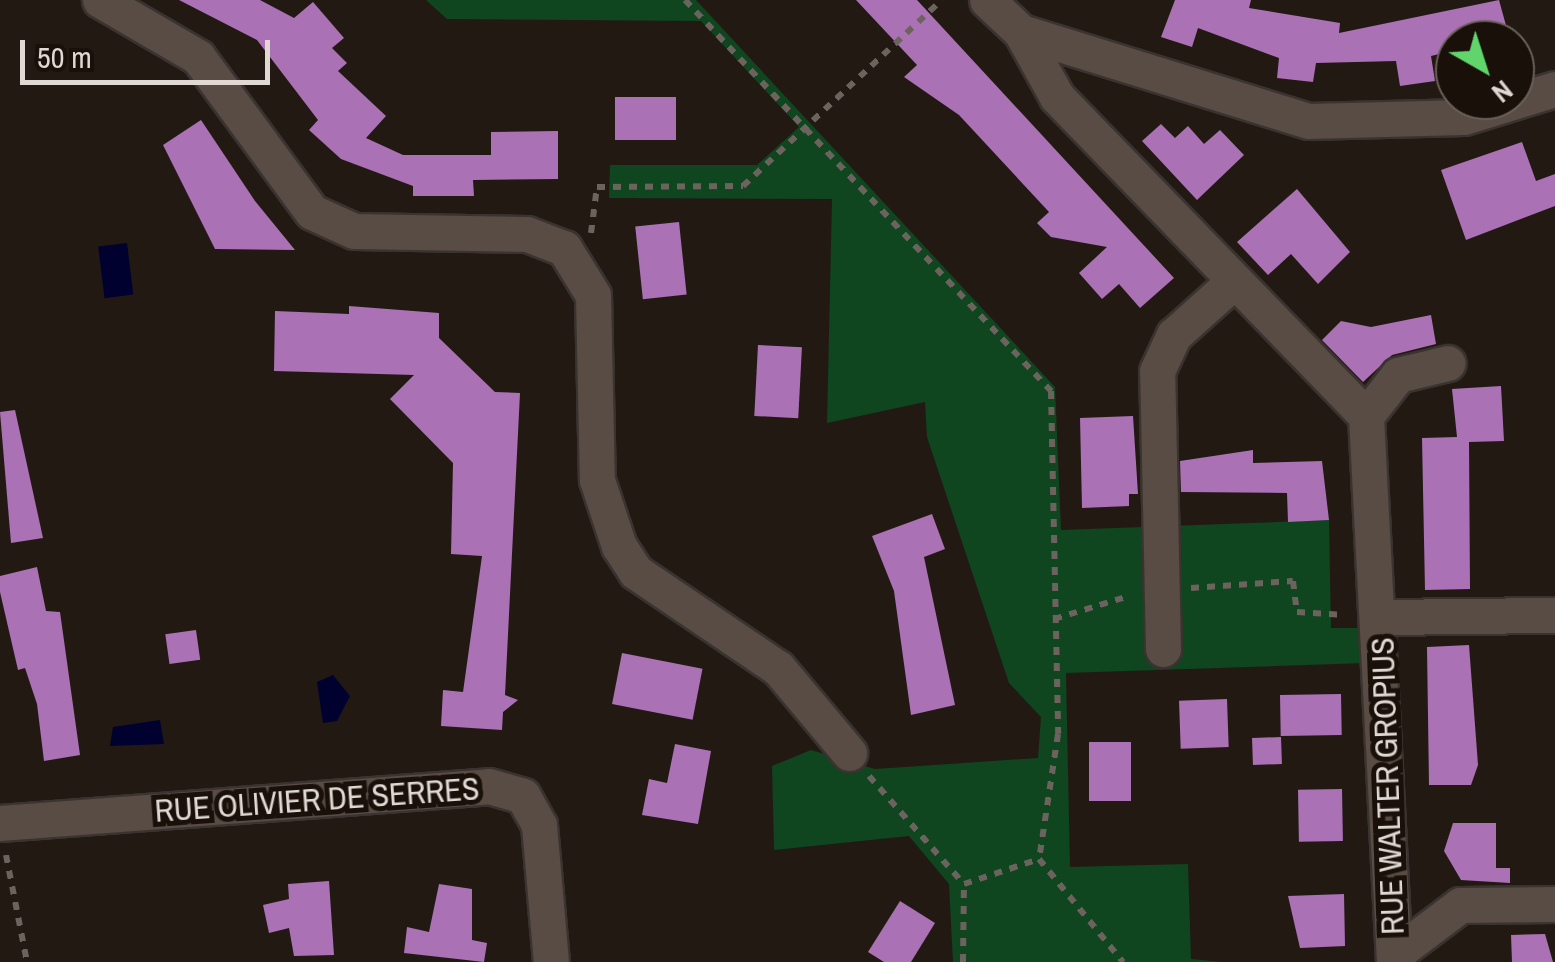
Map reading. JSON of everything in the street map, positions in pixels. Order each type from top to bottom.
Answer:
[{"type":"street","points":[[100,0],[198,57],[312,212],[354,231],[527,234],[564,248],[593,296],[597,480],[619,546],[636,572],[778,668],[849,753]]},
{"type":"street","points":[[987,0],[1021,32],[1057,98],[1366,416],[1398,376],[1448,363]]},
{"type":"street","points":[[1021,32],[1308,120],[1464,118],[1555,89]]},
{"type":"street","points":[[1163,649],[1157,371],[1174,335],[1232,282]]},
{"type":"street","name":"RUE WALTER GROPIUS","points":[[1366,416],[1382,614],[1394,959]]},
{"type":"street","name":"RUE WALTER GROPIUS","points":[[1382,614],[1555,616]]},
{"type":"street","name":"RUE OLIVIER DE SERRES","points":[[0,823],[489,786],[523,796],[540,825],[551,962]]},
{"type":"street","name":"RUE WALTER GROPIUS","points":[[1394,959],[1460,905],[1555,904]]},
{"type":"path","points":[[686,0],[1051,391],[1058,734],[1039,859],[1123,962]]},
{"type":"path","points":[[597,188],[744,186],[942,0]]},
{"type":"path","points":[[1054,619],[1162,590],[1294,581],[1297,612],[1382,614]]},
{"type":"path","points":[[849,753],[964,884],[964,962]]},
{"type":"path","points":[[0,823],[27,962]]},
{"type":"path","points":[[964,884],[1039,859]]},
{"type":"green space","points":[[426,0],[696,0],[1055,387],[1061,530],[1329,520],[1331,628],[1367,628],[1366,663],[1066,673],[1070,867],[1188,864],[1191,959],[1223,962],[953,962],[949,884],[909,836],[774,850],[772,766],[811,750],[875,769],[1038,758],[1041,717],[1009,683],[927,437],[925,402],[827,423],[832,199],[609,198],[610,165],[757,165],[799,127],[701,21],[447,19]]},
{"type":"water","points":[[127,243],[133,295],[105,298],[98,247]]},
{"type":"water","points":[[333,675],[350,696],[337,721],[323,723],[317,682]]},
{"type":"water","points":[[160,720],[164,744],[110,746],[113,727]]},
{"type":"building","points":[[179,0],[260,0],[294,18],[313,2],[344,38],[332,48],[347,63],[338,71],[386,116],[366,138],[403,155],[491,155],[491,132],[558,131],[558,179],[473,180],[474,196],[413,196],[413,186],[341,159],[309,130],[318,120],[257,40]]},
{"type":"building","points":[[856,0],[917,0],[1174,278],[1140,308],[1119,284],[1102,299],[1079,273],[1107,247],[1051,237],[1037,223],[1049,212],[959,115],[904,77],[917,65]]},
{"type":"building","points":[[1175,0],[1251,0],[1249,8],[1340,23],[1339,33],[1499,0],[1504,20],[1435,20],[1435,55],[1431,56],[1435,81],[1400,86],[1396,61],[1316,63],[1313,82],[1277,78],[1279,58],[1198,28],[1192,47],[1161,37]]},
{"type":"building","points":[[615,97],[676,97],[676,140],[615,140]]},
{"type":"building","points":[[201,120],[255,201],[295,250],[215,249],[163,145]]},
{"type":"building","points":[[1161,124],[1175,138],[1188,126],[1204,144],[1220,130],[1244,155],[1197,200],[1142,141]]},
{"type":"building","points":[[1522,142],[1536,181],[1555,174],[1555,206],[1466,240],[1441,170]]},
{"type":"building","points":[[1297,189],[1350,252],[1318,284],[1291,254],[1268,275],[1237,242]]},
{"type":"building","points":[[679,222],[687,295],[643,299],[635,227]]},
{"type":"building","points":[[349,306],[439,313],[439,338],[495,392],[520,393],[505,695],[518,700],[503,712],[502,730],[441,726],[443,690],[463,692],[482,556],[451,554],[453,463],[390,399],[414,375],[274,371],[275,311],[349,314]]},
{"type":"building","points":[[1431,315],[1436,344],[1392,355],[1363,382],[1322,340],[1341,321],[1371,327]]},
{"type":"building","points":[[758,345],[802,347],[798,418],[754,416]]},
{"type":"building","points":[[1501,386],[1504,441],[1469,442],[1470,589],[1425,590],[1422,438],[1457,437],[1452,389]]},
{"type":"building","points":[[15,410],[43,538],[11,543],[0,412]]},
{"type":"building","points":[[1133,416],[1138,494],[1129,494],[1129,506],[1082,508],[1080,418]]},
{"type":"building","points":[[1253,450],[1253,463],[1322,461],[1329,520],[1288,522],[1287,493],[1181,492],[1180,461]]},
{"type":"building","points":[[932,514],[945,549],[924,557],[955,705],[911,715],[894,591],[872,536]]},
{"type":"building","points":[[37,567],[46,611],[60,612],[80,755],[44,761],[37,704],[25,668],[18,670],[0,592],[0,576]]},
{"type":"building","points":[[196,630],[200,660],[169,664],[165,634]]},
{"type":"building","points":[[1469,645],[1478,765],[1471,785],[1429,785],[1427,647]]},
{"type":"building","points":[[622,653],[702,669],[693,720],[612,704]]},
{"type":"building","points":[[1341,694],[1342,735],[1281,736],[1280,695]]},
{"type":"building","points":[[1227,699],[1229,747],[1181,749],[1179,701]]},
{"type":"building","points":[[1281,737],[1282,764],[1253,765],[1252,738]]},
{"type":"building","points":[[1089,742],[1131,742],[1131,801],[1089,801]]},
{"type":"building","points":[[675,744],[711,751],[698,824],[642,815],[649,779],[667,783]]},
{"type":"building","points":[[1342,789],[1343,841],[1299,842],[1298,790]]},
{"type":"building","points":[[1453,823],[1496,823],[1496,868],[1510,868],[1510,883],[1461,880],[1444,851]]},
{"type":"building","points":[[329,881],[334,955],[294,956],[289,928],[269,933],[263,905],[289,899],[288,884]]},
{"type":"building","points":[[439,884],[472,889],[472,940],[487,943],[484,962],[404,953],[407,927],[429,932]]},
{"type":"building","points":[[1344,894],[1345,946],[1300,948],[1288,896]]},
{"type":"building","points":[[900,901],[935,923],[911,962],[884,962],[868,952]]},
{"type":"building","points":[[1545,934],[1553,962],[1512,962],[1511,935]]}]
